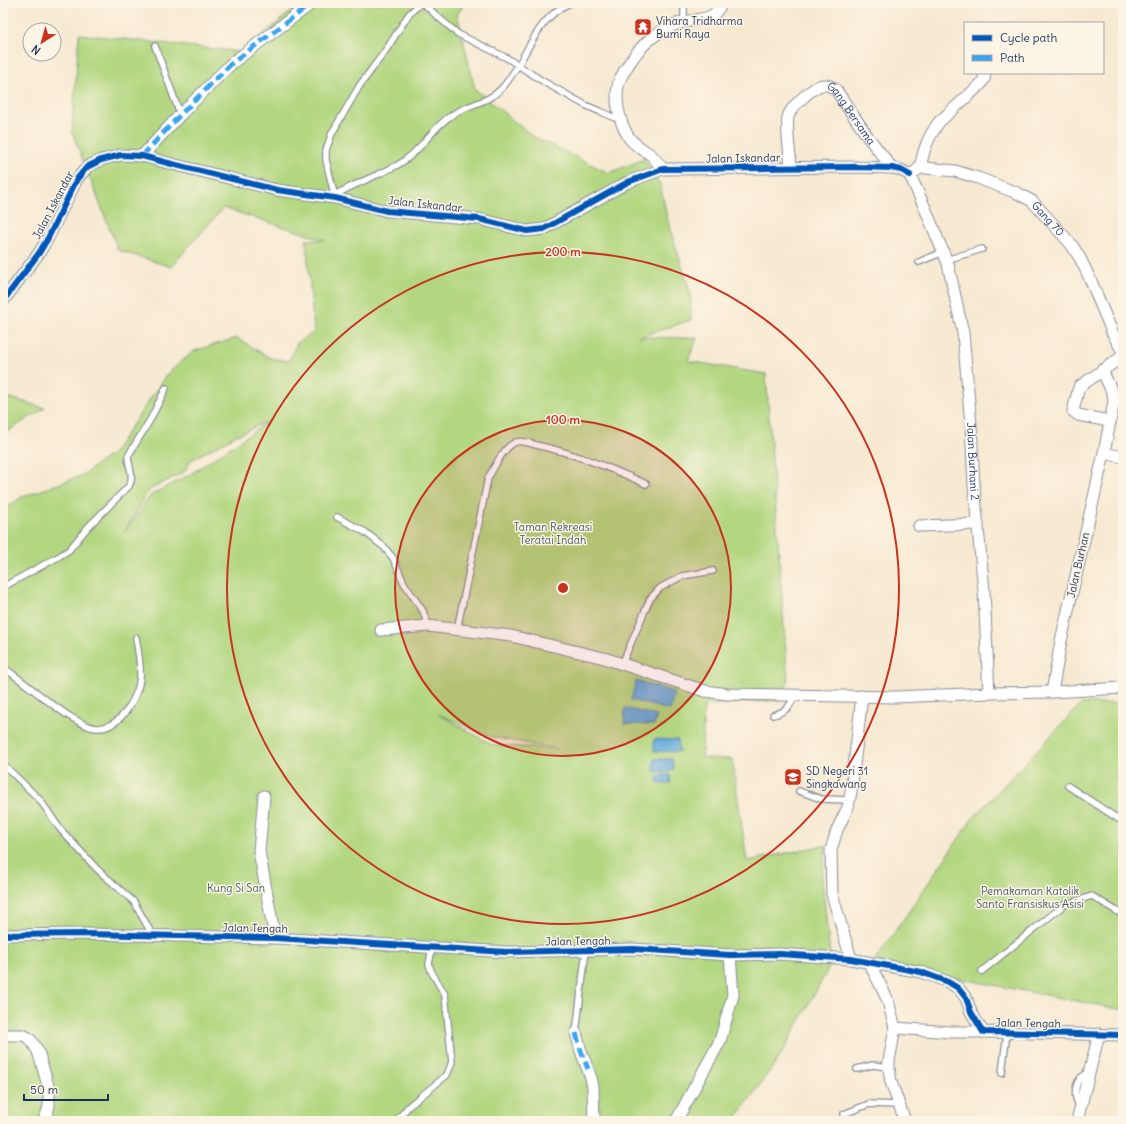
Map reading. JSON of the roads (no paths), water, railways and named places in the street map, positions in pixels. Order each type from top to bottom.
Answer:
[{"type":"street","points":[[142,156],[180,115],[232,63],[312,3]]},
{"type":"street","points":[[663,169],[650,155],[628,137],[620,120],[617,96],[619,82],[629,62],[640,48],[653,36],[670,27],[684,22],[705,19],[711,16],[722,3]]},
{"type":"street","points":[[910,175],[920,168],[928,139],[934,128],[981,84],[985,74]]},
{"type":"street","name":"Gang Bersama","points":[[791,167],[788,123],[789,114],[804,97],[817,87],[823,85],[833,87],[836,90],[868,137],[892,168]]},
{"type":"street","name":"Jalan Iskandar","points":[[3,301],[39,253],[77,179],[87,167],[101,160],[121,155],[142,156],[276,190],[335,196],[387,211],[484,220],[527,231],[544,229],[628,182],[663,169],[791,167],[892,168],[901,170],[910,175]]},
{"type":"street","name":"Gang 70","points":[[920,168],[955,171],[970,175],[1017,193],[1032,201],[1071,244],[1080,258],[1112,332],[1123,352]]},
{"type":"street","name":"Jalan Burhani 2","points":[[910,175],[944,256],[957,303],[965,348],[984,591],[989,693]]},
{"type":"street","points":[[1109,422],[1078,415],[1073,410],[1079,387],[1123,356]]},
{"type":"street","name":"Jalan Burhan","points":[[1052,692],[1114,401],[1113,394],[1102,370]]},
{"type":"street","points":[[1104,453],[1123,457]]},
{"type":"street","points":[[919,526],[978,524]]},
{"type":"street","points":[[381,630],[428,626],[511,636],[622,664],[704,691],[727,694],[895,697],[1123,688]]},
{"type":"street","points":[[850,959],[832,894],[832,846],[850,800],[862,696]]},
{"type":"street","points":[[264,796],[258,851],[275,938]]},
{"type":"street","name":"Jalan Tengah","points":[[3,935],[85,934],[154,937],[275,938],[508,952],[634,949],[730,954],[780,954],[850,959],[921,972],[953,985],[958,988],[966,998],[971,1012],[983,1032],[1123,1035]]},
{"type":"street","points":[[676,1121],[720,1041],[733,995],[730,954]]},
{"type":"street","points":[[869,963],[885,996],[895,1028],[889,1067],[891,1082],[905,1121]]},
{"type":"street","points":[[895,1028],[951,1032],[983,1032]]},
{"type":"street","points":[[576,1033],[593,1087],[594,1121]]},
{"type":"street","points":[[1077,1121],[1099,1034]]},
{"type":"street","points":[[3,1035],[23,1035],[30,1039],[38,1051],[49,1089],[49,1106],[44,1121]]},
{"type":"lane","points":[[570,3],[552,14],[539,30],[519,65],[501,90],[490,98],[455,113],[438,126],[405,161],[335,196],[328,171],[326,150],[332,133],[360,85],[386,50],[409,14],[422,3],[458,34],[519,65],[544,82],[585,105],[620,120]]},
{"type":"lane","points":[[684,3],[684,22]]},
{"type":"lane","points":[[155,46],[180,115]]},
{"type":"lane","points":[[919,262],[982,249]]},
{"type":"lane","points":[[3,587],[69,550],[88,527],[129,486],[132,478],[128,456],[150,420],[166,388]]},
{"type":"lane","points":[[457,630],[488,478],[498,460],[509,446],[515,443],[523,442],[554,449],[606,465],[646,484]]},
{"type":"lane","points":[[338,517],[365,532],[384,547],[393,558],[404,583],[423,611],[428,626]]},
{"type":"lane","points":[[622,664],[650,599],[660,588],[682,576],[713,571]]},
{"type":"lane","points":[[3,667],[62,711],[85,726],[92,728],[104,727],[114,724],[122,717],[133,701],[140,683],[141,669],[136,638]]},
{"type":"lane","points":[[773,715],[787,710],[795,695]]},
{"type":"lane","points":[[3,764],[40,800],[60,829],[97,870],[134,902],[154,937]]},
{"type":"lane","points":[[1068,786],[1122,819]]},
{"type":"lane","points":[[799,791],[821,798],[850,800]]},
{"type":"lane","points":[[982,971],[1064,905],[1092,896],[1123,916]]},
{"type":"lane","points":[[396,1121],[409,1106],[447,1074],[452,1062],[445,995],[431,971],[429,964],[432,948]]},
{"type":"lane","points":[[576,1033],[586,950]]},
{"type":"lane","points":[[1002,1073],[1007,1032]]},
{"type":"lane","points":[[858,1069],[873,1065],[889,1067]]},
{"type":"lane","points":[[844,1114],[865,1105],[900,1105]]},
{"type":"water","points":[[636,681],[674,692],[670,710],[631,700]]},
{"type":"water","points":[[625,708],[657,716],[654,725],[624,724]]},
{"type":"water","points":[[654,739],[678,740],[679,752],[654,751]]},
{"type":"water","points":[[654,759],[672,759],[674,770],[668,772],[654,771]]},
{"type":"water","points":[[658,775],[671,775],[670,783],[665,784],[657,782]]},
{"type":"place","name":"Vihara Tridharma Bumi Raya","points":[[643,27]]},
{"type":"place","name":"SD Negeri 31 Singkawang","points":[[793,777]]},
{"type":"park label","name":"Taman Rekreasi Teratai Indah","points":[[553,533]]},
{"type":"park label","name":"Kung Si San","points":[[236,888]]},
{"type":"park label","name":"Pemakaman Katolik Santo Fransiskus Asisi","points":[[1030,897]]}]
